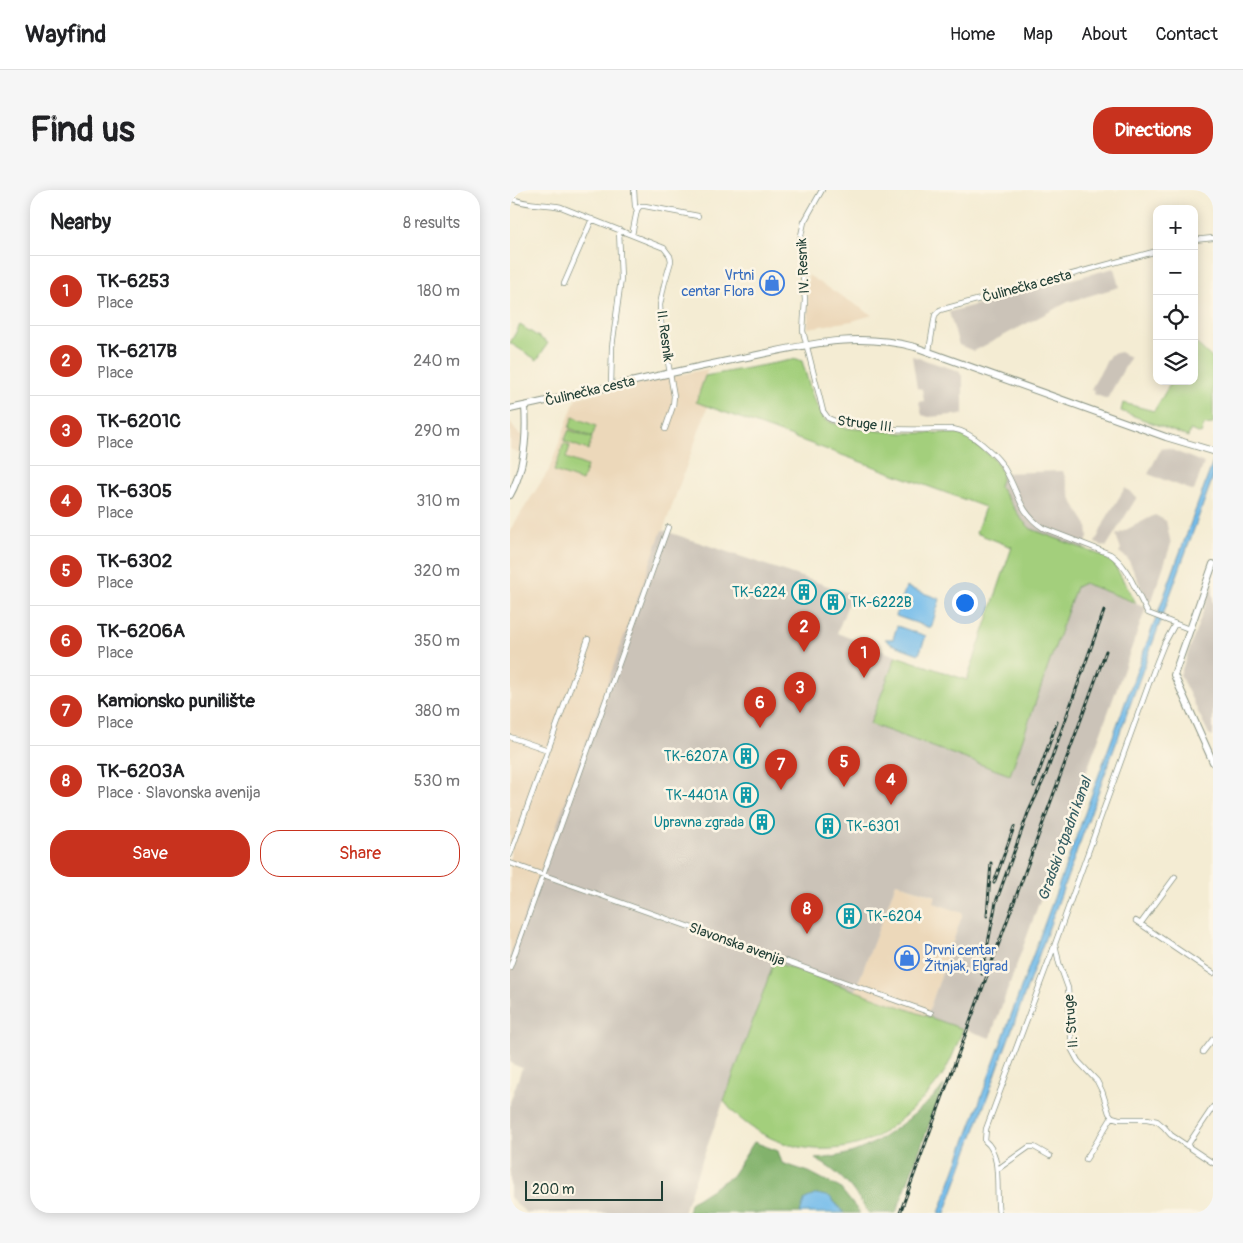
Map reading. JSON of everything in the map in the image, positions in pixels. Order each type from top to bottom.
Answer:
[{"type":"street","points":[[632,235],[637,210],[634,190]]},
{"type":"street","name":"IV. Resnik","points":[[807,346],[803,332],[805,300],[800,240],[804,222],[822,190]]},
{"type":"street","name":"II. Resnik","points":[[510,198],[532,205],[552,205],[664,248],[670,256],[670,266],[664,285],[660,313],[670,373]]},
{"type":"street","points":[[637,210],[640,206],[645,206],[698,216]]},
{"type":"street","points":[[564,284],[592,219]]},
{"type":"street","points":[[611,386],[612,347],[621,279],[619,230]]},
{"type":"street","points":[[1198,240],[1213,238]]},
{"type":"street","name":"Čulinečka cesta","points":[[929,351],[935,315],[940,310],[1153,251]]},
{"type":"street","name":"Čulinečka cesta","points":[[510,409],[670,373],[807,346],[846,339],[887,341],[929,351],[1166,437],[1211,450]]},
{"type":"street","name":"Struge III.","points":[[807,346],[823,411],[828,418],[846,424],[874,427],[961,430],[997,458],[1013,484],[1022,508],[1034,522],[1043,528],[1117,558],[1123,565],[1147,611],[1153,617],[1175,624]]},
{"type":"street","points":[[665,429],[673,401],[670,373]]},
{"type":"street","points":[[510,495],[520,475],[524,452],[525,406]]},
{"type":"street","points":[[510,967],[668,527]]},
{"type":"street","points":[[1213,564],[1174,675],[1213,762]]},
{"type":"street","points":[[999,1213],[998,1170],[989,1144],[985,1141],[986,1129],[1056,944],[1164,644],[1175,624],[1189,629]]},
{"type":"street","points":[[510,855],[588,639]]},
{"type":"street","points":[[510,737],[548,750]]},
{"type":"street","name":"Slavonska avenija","points":[[510,862],[931,1013]]},
{"type":"street","points":[[1175,877],[1138,922],[1213,973]]},
{"type":"street","name":"II. Struge","points":[[1056,944],[1059,963],[1068,988],[1072,1050],[1078,1060],[1097,1081],[1112,1117]]},
{"type":"street","points":[[1047,966],[1059,963]]},
{"type":"street","points":[[1203,1052],[1213,1039]]},
{"type":"street","points":[[1187,1146],[1213,1107]]},
{"type":"street","points":[[1086,1159],[1112,1117],[1124,1120],[1153,1120],[1160,1123],[1171,1136],[1213,1163]]},
{"type":"street","points":[[998,1170],[1017,1154],[1029,1147],[1034,1147],[1050,1156]]},
{"type":"shaded area","points":[[1114,268],[1119,287],[1068,302],[974,351],[959,345],[949,312]]},
{"type":"shaded area","points":[[808,275],[872,315],[852,321],[808,328]]},
{"type":"shaded area","points":[[1120,352],[1130,358],[1107,399],[1094,394],[1095,390],[1091,389],[1110,355]]},
{"type":"shaded area","points":[[912,356],[959,371],[963,378],[963,414],[929,417],[922,415],[919,402],[924,401],[922,389],[917,388]]},
{"type":"shaded area","points":[[708,369],[696,401],[708,406],[510,956],[510,530],[549,470],[576,398]]},
{"type":"shaded area","points":[[510,423],[522,435],[520,454],[510,449]]},
{"type":"shaded area","points":[[1167,448],[1204,463],[1194,491],[1148,474],[1161,449]]},
{"type":"shaded area","points":[[1063,471],[1073,503],[1087,525],[1088,537],[1084,549],[1031,529],[1022,520],[999,486],[1003,473]]},
{"type":"shaded area","points":[[1125,488],[1137,497],[1106,547],[1095,543],[1106,519]]},
{"type":"shaded area","points":[[1155,515],[1166,521],[1171,544],[1152,600],[1148,602],[1128,559],[1119,552],[1121,549],[1116,535]]},
{"type":"shaded area","points":[[662,530],[852,594],[837,633],[896,656],[870,724],[1010,775],[1076,586],[1084,583],[1146,608],[990,1038],[927,1016],[963,913],[934,903],[936,896],[896,883],[855,991],[774,962],[683,1213],[526,1213],[510,1197],[510,1102],[522,1068],[510,1063],[510,956]]},
{"type":"shaded area","points":[[1213,584],[1213,736],[1209,734],[1180,675]]},
{"type":"shaded area","points":[[896,883],[937,897],[935,903],[963,913],[927,1016],[855,991]]},
{"type":"green space","points":[[520,325],[548,343],[537,360],[510,343]]},
{"type":"green space","points":[[1198,345],[1213,359],[1213,424],[1204,425],[1201,434],[1190,430],[1188,437],[1121,411],[1123,403],[1154,411],[1170,385],[1198,385]]},
{"type":"green space","points":[[797,359],[802,361],[813,398],[825,420],[847,428],[902,433],[958,433],[969,438],[993,458],[1003,473],[999,486],[1022,520],[1031,529],[1111,559],[1136,603],[1084,583],[1076,587],[1010,775],[870,724],[896,656],[967,680],[1012,547],[976,533],[985,507],[696,402],[705,376]]},
{"type":"green space","points":[[573,417],[596,426],[592,437],[569,428]]},
{"type":"green space","points":[[569,430],[592,438],[588,450],[564,441]]},
{"type":"green space","points":[[564,443],[570,446],[566,458],[587,466],[582,481],[554,471]]},
{"type":"green space","points":[[774,962],[963,1029],[941,1078],[924,1098],[900,1120],[876,1137],[856,1145],[835,1149],[793,1146],[773,1139],[754,1129],[738,1117],[724,1101]]},
{"type":"green space","points":[[944,1085],[896,1213],[868,1213],[846,1182],[815,1159],[854,1152],[875,1142],[907,1120]]},
{"type":"green space","points":[[754,1142],[778,1151],[782,1163],[809,1172],[840,1188],[860,1213],[844,1213],[830,1197],[806,1199],[800,1213],[688,1213],[690,1203],[732,1176]]},
{"type":"water","points":[[1213,462],[1213,477],[945,1213],[939,1213]]},
{"type":"water","points":[[906,587],[940,599],[931,628],[896,616]]},
{"type":"water","points":[[897,626],[926,636],[919,654],[891,644],[885,639],[893,639]]},
{"type":"water","points":[[817,1194],[830,1197],[844,1213],[800,1213],[805,1199]]},
{"type":"railway","points":[[982,974],[996,902],[1028,813],[1046,774],[1104,611]]},
{"type":"railway","points":[[900,1213],[1106,651]]},
{"type":"railway","points":[[1034,786],[1057,722]]},
{"type":"railway","points":[[994,883],[1014,827]]},
{"type":"railway","points":[[987,916],[991,863]]},
{"type":"place","name":"Vrtni centar Flora","points":[[772,283]]},
{"type":"place","name":"TK-6224","points":[[804,592]]},
{"type":"place","name":"TK-6222B","points":[[833,602]]},
{"type":"place","name":"TK-6217B","points":[[804,652]]},
{"type":"place","name":"TK-6253","points":[[864,678]]},
{"type":"place","name":"TK-6201C","points":[[800,713]]},
{"type":"place","name":"TK-6206A","points":[[760,728]]},
{"type":"place","name":"TK-6207A","points":[[746,756]]},
{"type":"place","name":"TK-6302","points":[[844,787]]},
{"type":"place","name":"Kamionsko punilište","points":[[781,790]]},
{"type":"place","name":"TK-4401A","points":[[746,795]]},
{"type":"place","name":"TK-6305","points":[[891,805]]},
{"type":"place","name":"Upravna zgrada","points":[[762,822]]},
{"type":"place","name":"TK-6301","points":[[828,826]]},
{"type":"place","name":"TK-6204","points":[[849,916]]},
{"type":"place","name":"TK-6203A","points":[[807,934]]},
{"type":"place","name":"Drvni centar Žitnjak, Elgrad","points":[[907,958]]},
{"type":"water label","name":"Gradski otpadni kanal","points":[[1065,839]]}]
